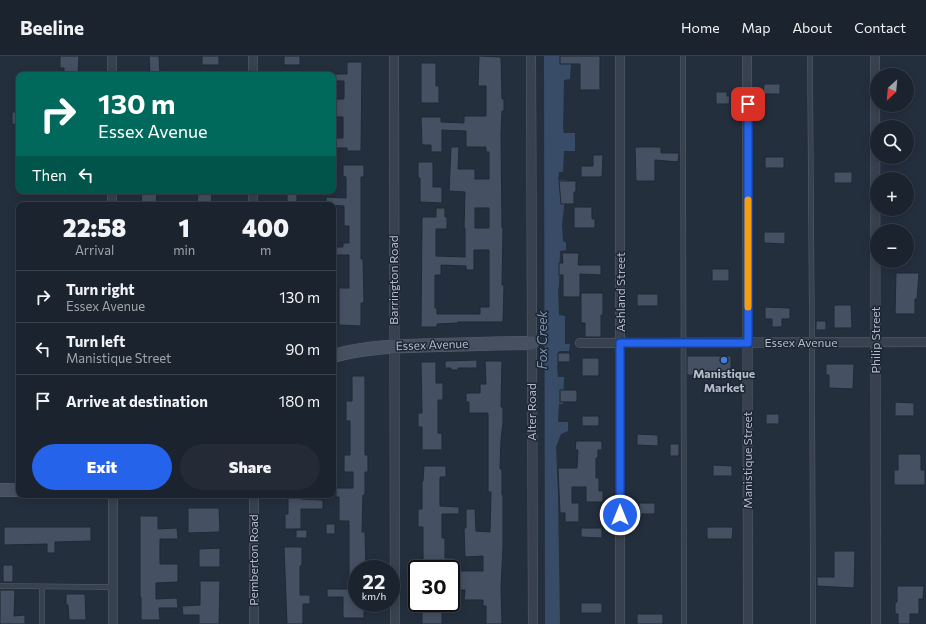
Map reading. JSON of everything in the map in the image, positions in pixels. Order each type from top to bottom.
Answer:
[{"type":"street","points":[[112,56],[112,72]]},
{"type":"street","points":[[253,56],[253,72]]},
{"type":"street","name":"Barrington Road","points":[[394,56],[395,624]]},
{"type":"street","name":"Alter Road","points":[[531,56],[533,624]]},
{"type":"street","name":"Ashland Street","points":[[620,56],[620,624]]},
{"type":"street","name":"Manistique Street","points":[[748,56],[748,624]]},
{"type":"street","name":"Philip Street","points":[[875,56],[876,624]]},
{"type":"street","name":"Essex Avenue","points":[[336,355],[351,351],[394,346],[532,342]]},
{"type":"street","name":"Essex Avenue","points":[[580,343],[926,342]]},
{"type":"street","points":[[0,490],[16,490]]},
{"type":"street","points":[[113,498],[113,624]]},
{"type":"street","name":"Pemberton Road","points":[[254,498],[254,624]]},
{"type":"lane","points":[[683,56],[684,624]]},
{"type":"lane","points":[[810,56],[813,624]]},
{"type":"lane","points":[[0,586],[113,587]]},
{"type":"lane","points":[[42,587],[42,624]]},
{"type":"water","name":"Fox Creek","points":[[544,56],[560,56],[560,64],[571,64],[570,79],[564,80],[563,129],[564,133],[575,133],[575,151],[564,151],[563,172],[559,172],[558,180],[567,180],[562,225],[563,241],[566,243],[566,250],[560,251],[558,288],[559,315],[565,316],[565,344],[570,344],[569,351],[559,351],[557,368],[558,377],[564,377],[563,404],[559,404],[558,422],[568,422],[568,431],[561,434],[556,447],[560,624],[545,624]]},
{"type":"building","points":[[60,56],[79,56],[78,72],[64,72],[64,68],[60,68]]},
{"type":"building","points":[[149,56],[159,56],[160,72],[150,72]]},
{"type":"building","points":[[202,56],[219,56],[219,65],[202,65]]},
{"type":"building","points":[[284,56],[300,56],[300,65],[284,65]]},
{"type":"building","points":[[479,56],[501,57],[502,99],[504,99],[501,134],[503,228],[502,285],[504,285],[503,322],[458,322],[437,324],[437,327],[421,327],[422,217],[436,217],[436,208],[445,208],[447,229],[436,229],[436,256],[465,257],[465,192],[449,191],[451,147],[459,147],[458,169],[475,169],[475,179],[489,179],[489,152],[486,152],[486,147],[466,147],[466,131],[442,130],[442,152],[431,152],[431,145],[422,145],[421,117],[441,117],[441,122],[464,123],[464,116],[486,116],[486,86],[478,86]],"holes":[[[475,208],[489,208],[489,228],[475,228]],[[474,250],[489,250],[489,307],[480,307],[480,314],[437,314],[437,308],[435,308],[435,275],[441,275],[441,265],[466,266],[466,270],[474,270]]]},
{"type":"building","points":[[560,56],[600,56],[600,90],[580,90],[580,64],[560,64]]},
{"type":"building","points":[[347,62],[362,62],[361,151],[347,151],[347,148],[336,148],[336,138],[343,138],[343,117],[336,117],[336,99],[344,99],[344,81],[336,81],[336,74],[347,74]]},
{"type":"building","points":[[421,63],[436,63],[436,86],[439,86],[439,103],[421,103]]},
{"type":"building","points":[[764,84],[780,84],[780,94],[763,94]]},
{"type":"building","points":[[716,92],[727,92],[727,96],[730,96],[729,104],[716,104]]},
{"type":"building","points":[[12,112],[16,112],[16,125],[12,124]]},
{"type":"building","points":[[635,147],[661,147],[661,153],[679,153],[678,162],[655,160],[655,181],[636,181]]},
{"type":"building","points":[[593,155],[603,155],[602,177],[581,177],[581,166],[593,166]]},
{"type":"building","points":[[765,157],[784,157],[784,168],[765,168]]},
{"type":"building","points":[[418,162],[433,162],[433,187],[442,187],[442,203],[420,202]]},
{"type":"building","points":[[343,165],[364,165],[364,177],[361,177],[361,259],[363,259],[364,303],[361,303],[361,326],[339,325],[339,288],[349,288],[349,255],[336,255],[336,247],[343,247],[343,243],[349,243],[349,226],[344,226],[344,206],[336,206],[336,202],[326,202],[326,197],[346,198],[346,177],[343,176]]},
{"type":"building","points":[[834,172],[852,172],[852,183],[834,183]]},
{"type":"building","points":[[559,181],[576,181],[574,204],[561,204]]},
{"type":"building","points":[[142,194],[157,194],[156,202],[141,202]]},
{"type":"building","points":[[198,194],[212,194],[211,202],[197,202]]},
{"type":"building","points":[[287,194],[297,194],[297,202],[287,202]]},
{"type":"building","points":[[574,207],[592,207],[592,219],[595,219],[595,228],[574,228]]},
{"type":"building","points":[[764,232],[785,232],[785,244],[764,243]]},
{"type":"building","points":[[562,253],[579,253],[578,265],[601,265],[601,275],[580,274],[580,297],[563,297],[563,275],[559,275],[559,263],[563,263]]},
{"type":"building","points":[[712,269],[729,269],[729,281],[712,281]]},
{"type":"building","points":[[896,273],[919,273],[917,299],[915,299],[915,314],[895,314]]},
{"type":"building","points":[[581,293],[603,293],[601,337],[585,337],[585,323],[581,323]]},
{"type":"building","points":[[637,294],[658,294],[658,306],[637,306]]},
{"type":"building","points":[[834,305],[851,305],[852,328],[834,328]]},
{"type":"building","points":[[765,307],[790,308],[790,319],[782,319],[782,327],[772,327],[772,319],[765,319]]},
{"type":"building","points":[[816,321],[826,321],[826,330],[816,330]]},
{"type":"building","points":[[558,353],[570,353],[570,362],[558,362]]},
{"type":"building","points":[[687,356],[731,356],[731,376],[687,375]]},
{"type":"building","points":[[582,358],[599,358],[599,376],[582,376]]},
{"type":"building","points":[[477,360],[477,368],[458,368],[458,370],[451,370],[451,368],[445,368],[445,361]]},
{"type":"building","points":[[485,361],[502,361],[501,407],[503,407],[503,422],[500,469],[502,469],[503,495],[501,587],[502,624],[486,624],[486,606],[483,606],[483,600],[464,600],[465,590],[460,590],[460,571],[483,571],[483,556],[465,557],[464,528],[466,528],[466,509],[475,509],[476,531],[490,532],[491,492],[488,492],[488,413],[469,413],[469,402],[466,402],[466,393],[480,393],[480,384],[486,384]]},
{"type":"building","points":[[421,362],[436,362],[436,383],[443,383],[443,400],[438,400],[438,433],[442,433],[442,450],[422,450],[422,427],[418,427],[418,413],[422,413]]},
{"type":"building","points":[[826,364],[854,364],[853,389],[829,388],[829,375],[826,375]]},
{"type":"building","points":[[352,376],[365,376],[365,455],[368,455],[368,472],[365,472],[362,532],[365,532],[366,560],[349,560],[349,521],[339,521],[339,497],[336,497],[336,488],[353,488],[353,472],[344,472],[344,455],[350,455],[350,421],[346,421],[346,401],[352,401]]},
{"type":"building","points":[[560,390],[577,390],[577,402],[560,402]]},
{"type":"building","points":[[895,402],[914,403],[914,416],[895,416]]},
{"type":"building","points":[[766,414],[779,414],[779,424],[766,424]]},
{"type":"building","points":[[582,416],[599,416],[599,426],[582,426]]},
{"type":"building","points":[[637,434],[658,435],[658,446],[637,445]]},
{"type":"building","points":[[576,441],[602,441],[602,450],[598,450],[598,458],[596,458],[596,478],[599,478],[599,491],[603,491],[603,502],[586,502],[586,487],[572,487],[572,503],[579,503],[579,522],[565,522],[565,513],[560,513],[558,468],[577,468],[578,450],[575,450]]},
{"type":"building","points":[[670,444],[679,444],[679,456],[670,456]]},
{"type":"building","points":[[898,454],[921,454],[921,470],[925,470],[925,485],[894,485],[894,470],[898,470]]},
{"type":"building","points":[[713,465],[732,466],[732,476],[713,476]]},
{"type":"building","points":[[424,466],[446,466],[446,477],[440,477],[440,506],[459,507],[459,514],[442,514],[442,538],[445,538],[445,558],[455,558],[455,560],[423,560],[423,527],[418,527],[418,509],[422,509]]},
{"type":"building","points":[[288,498],[323,500],[323,509],[301,509],[301,529],[285,529],[285,514],[288,514]]},
{"type":"building","points":[[639,503],[655,503],[655,514],[639,514]]},
{"type":"building","points":[[188,508],[219,508],[220,532],[188,533]]},
{"type":"building","points":[[140,516],[158,516],[158,529],[177,528],[178,539],[160,539],[160,564],[178,564],[178,582],[156,583],[156,599],[177,598],[178,608],[159,608],[160,620],[141,620]]},
{"type":"building","points":[[326,524],[335,524],[335,534],[326,534]]},
{"type":"building","points":[[4,527],[91,527],[91,541],[55,542],[55,553],[47,553],[47,544],[4,545]]},
{"type":"building","points":[[707,527],[733,527],[732,539],[707,539]]},
{"type":"building","points":[[581,528],[602,528],[602,538],[581,537]]},
{"type":"building","points":[[296,530],[307,530],[307,538],[296,538]]},
{"type":"building","points":[[284,547],[302,547],[302,566],[300,566],[300,595],[310,595],[310,604],[303,604],[303,624],[287,624]]},
{"type":"building","points":[[220,548],[220,567],[199,567],[199,549]]},
{"type":"building","points":[[834,551],[855,551],[854,588],[817,586],[817,577],[834,577]]},
{"type":"building","points":[[3,565],[13,565],[13,582],[3,582]]},
{"type":"building","points":[[200,581],[220,581],[219,624],[199,624],[199,615],[183,615],[182,606],[200,605]]},
{"type":"building","points":[[897,586],[924,586],[923,599],[919,599],[919,614],[910,614],[910,624],[898,624],[898,614],[895,614]]},
{"type":"building","points":[[327,589],[348,589],[348,612],[364,612],[364,618],[343,618],[343,597],[327,597]]},
{"type":"building","points":[[0,590],[15,590],[14,616],[25,615],[25,624],[0,624]]},
{"type":"building","points":[[66,594],[85,594],[86,620],[69,620],[68,605],[66,605]]},
{"type":"building","points":[[581,603],[602,603],[602,613],[581,613]]},
{"type":"building","points":[[422,612],[442,612],[442,624],[422,624]]},
{"type":"building","points":[[637,614],[663,614],[663,624],[637,624]]},
{"type":"slow traffic","points":[[748,200],[748,307]]},
{"type":"place","name":"Manistique Market","points":[[724,360]]},
{"type":"route","points":[[620,515],[620,343],[748,343],[748,104]]}]
